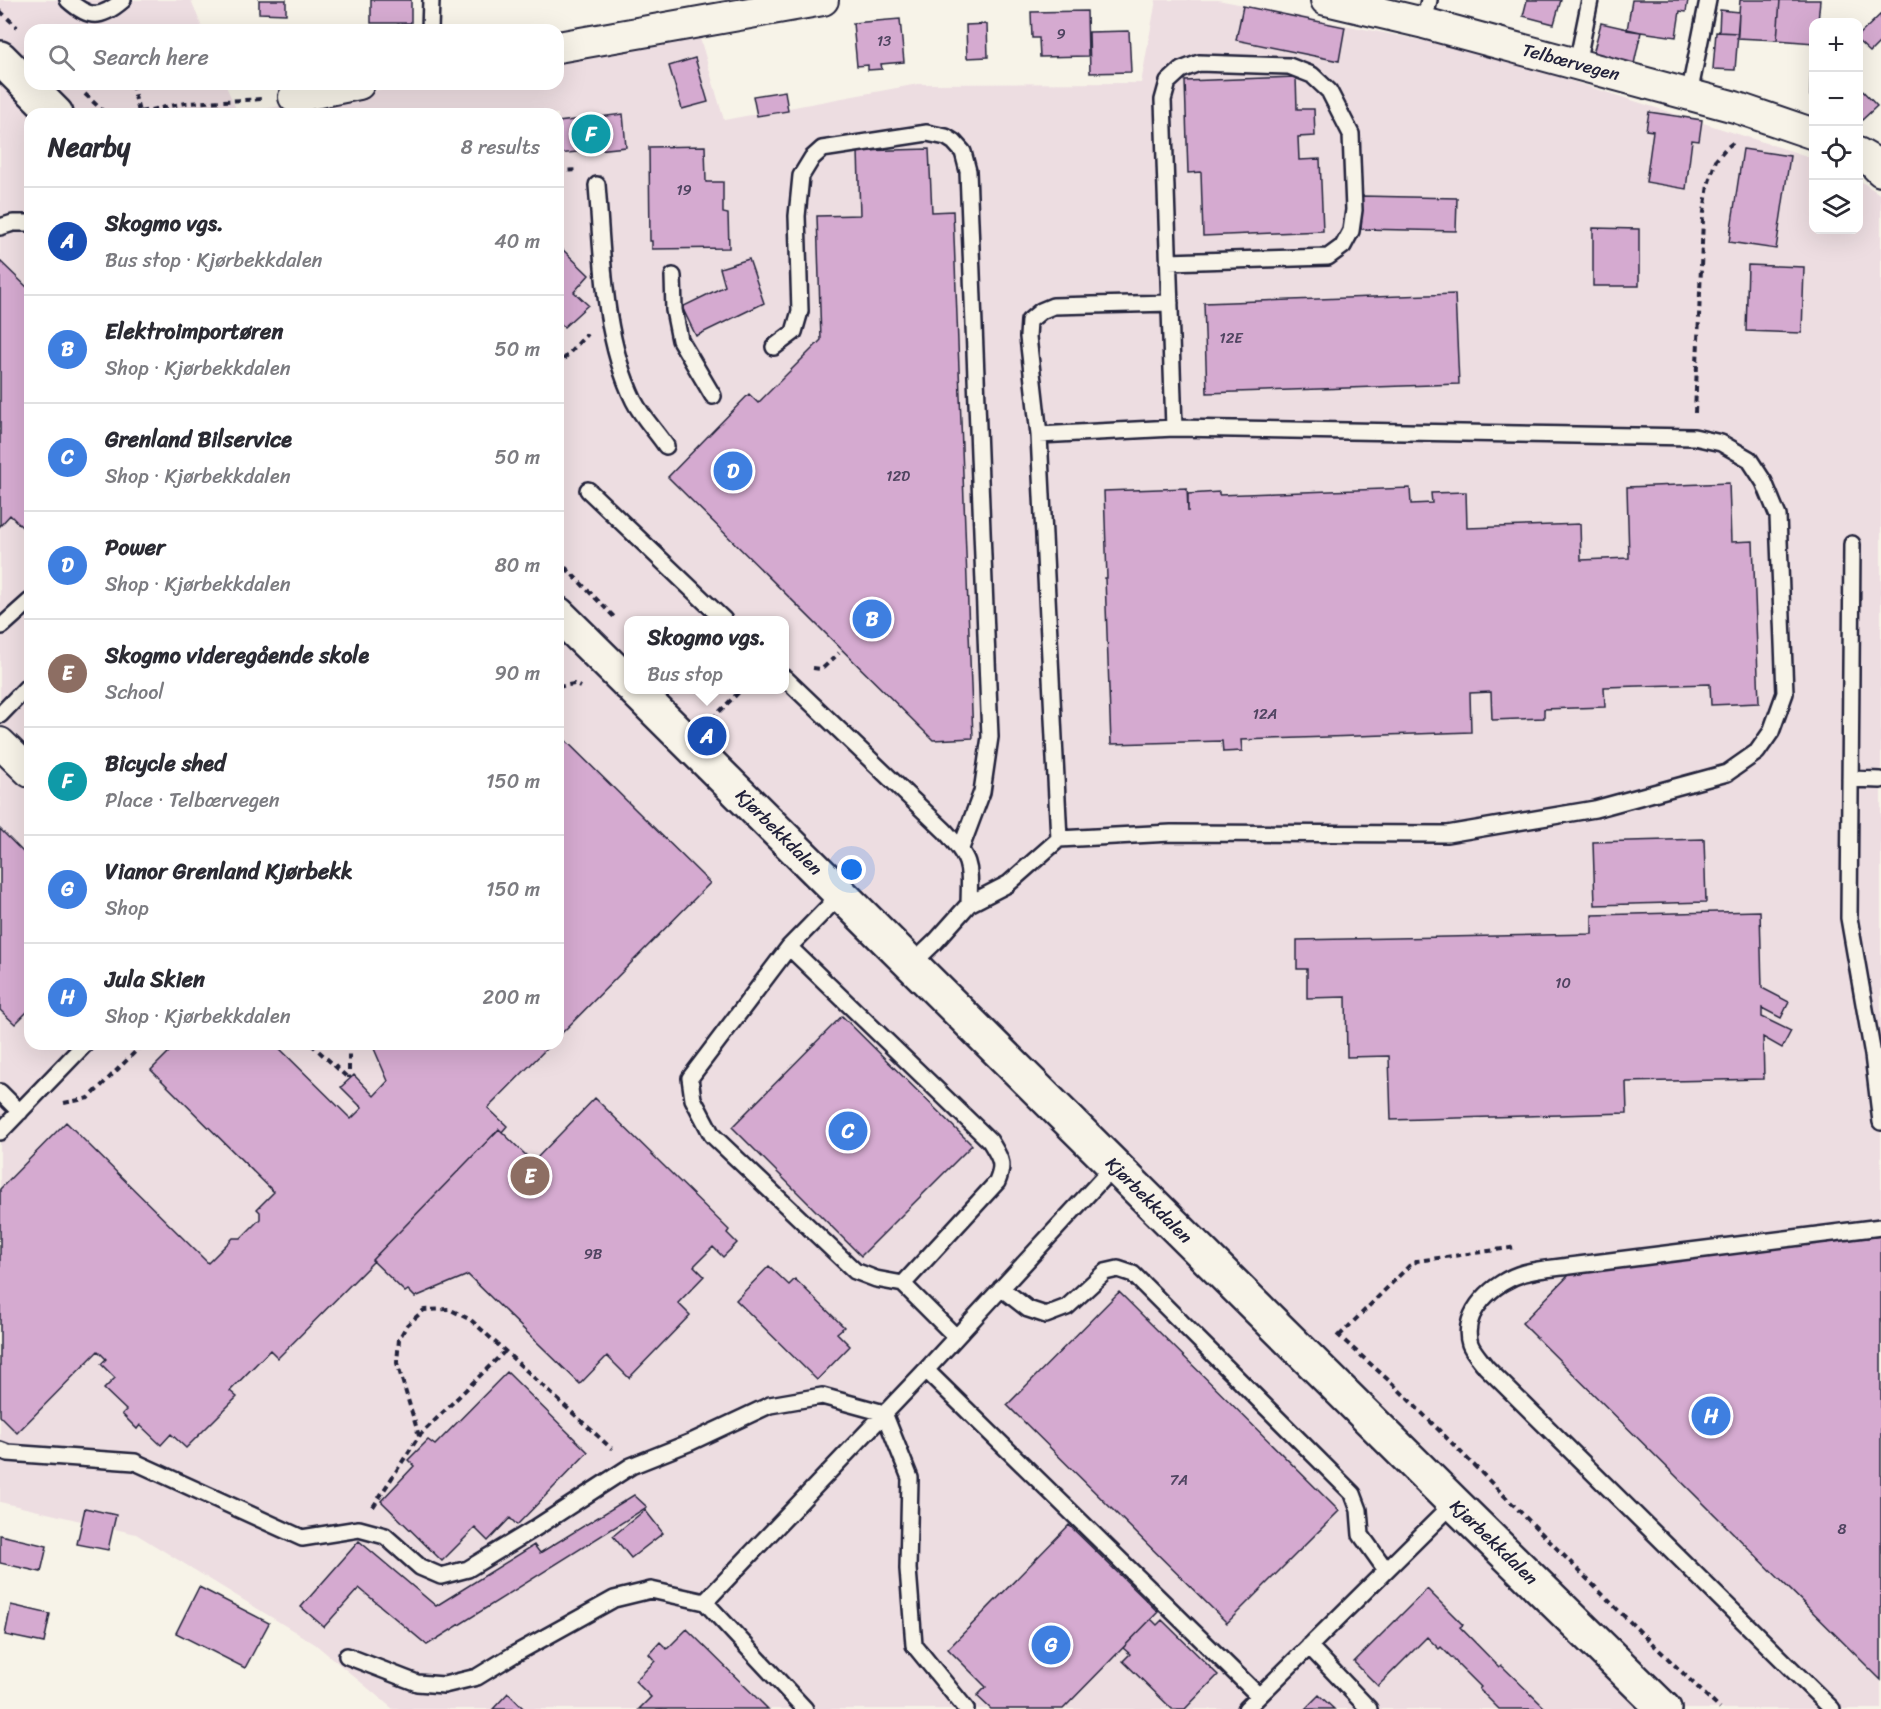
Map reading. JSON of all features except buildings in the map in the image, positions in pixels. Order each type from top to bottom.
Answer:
[{"type":"street","points":[[564,46],[823,0]]},
{"type":"street","name":"Telbærvegen","points":[[1326,0],[1426,12],[1577,63],[1735,107],[1809,133]]},
{"type":"street","points":[[0,58],[24,82]]},
{"type":"street","points":[[32,90],[50,108]]},
{"type":"street","points":[[294,97],[328,90]]},
{"type":"street","points":[[1863,156],[1881,171]]},
{"type":"street","points":[[564,620],[624,679]]},
{"type":"street","name":"Kjørbekkdalen","points":[[639,694],[1664,1709]]},
{"type":"street","points":[[0,742],[24,766]]},
{"type":"lane","points":[[68,0],[87,14],[100,15],[111,10],[123,0]]},
{"type":"lane","points":[[430,24],[431,0]]},
{"type":"lane","points":[[1577,63],[1590,0]]},
{"type":"lane","points":[[1689,95],[1708,0]]},
{"type":"lane","points":[[1168,262],[1328,257],[1343,246],[1351,231],[1354,210],[1351,134],[1329,91],[1312,75],[1289,66],[1199,63],[1181,70],[1168,82],[1163,100],[1168,262],[1174,428]]},
{"type":"lane","points":[[774,347],[794,333],[800,311],[797,216],[801,176],[812,158],[822,149],[927,133],[946,137],[954,142],[963,152],[968,171],[990,737],[982,792],[961,848]]},
{"type":"lane","points":[[597,185],[608,306],[620,366],[635,402],[666,446]]},
{"type":"lane","points":[[0,226],[24,223]]},
{"type":"lane","points":[[673,276],[674,310],[680,340],[713,396]]},
{"type":"lane","points":[[1059,839],[1039,435],[1028,338],[1029,321],[1041,311],[1053,306],[1170,303]]},
{"type":"lane","points":[[911,965],[936,942],[969,904],[1008,884],[1059,839],[1171,833],[1447,834],[1594,809],[1727,773],[1757,752],[1770,732],[1785,693],[1778,516],[1764,482],[1749,459],[1721,442],[1694,437],[1174,428],[1039,435]]},
{"type":"lane","points":[[588,490],[719,616]]},
{"type":"lane","points":[[1852,544],[1849,918],[1873,1055],[1881,1122]]},
{"type":"lane","points":[[2,626],[24,606]]},
{"type":"lane","points":[[789,682],[961,848],[970,867],[969,904]]},
{"type":"lane","points":[[0,716],[24,690]]},
{"type":"lane","points":[[1850,779],[1881,780]]},
{"type":"lane","points":[[841,894],[789,947],[690,1078],[693,1099],[712,1135],[855,1271],[876,1279],[903,1284],[956,1337]]},
{"type":"lane","points":[[789,947],[990,1141],[1001,1160],[1002,1171],[997,1182],[903,1284]]},
{"type":"lane","points":[[0,1132],[79,1050]]},
{"type":"lane","points":[[0,1092],[20,1112]]},
{"type":"lane","points":[[705,1602],[926,1370],[1114,1166]]},
{"type":"lane","points":[[1832,1709],[1486,1367],[1470,1346],[1468,1331],[1472,1315],[1484,1298],[1508,1279],[1523,1273],[1881,1227]]},
{"type":"lane","points":[[1001,1288],[1028,1309],[1046,1315],[1067,1307],[1105,1272],[1118,1269],[1133,1274],[1353,1494],[1359,1510],[1361,1535],[1386,1570]]},
{"type":"lane","points":[[926,1370],[1259,1696]]},
{"type":"lane","points":[[0,1450],[8,1453],[135,1462],[302,1538],[359,1528],[385,1536],[420,1567],[441,1576],[468,1569],[631,1466],[770,1405],[822,1396],[884,1413]]},
{"type":"lane","points":[[884,1413],[910,1478],[908,1569],[914,1645],[966,1709]]},
{"type":"lane","points":[[1246,1709],[1454,1503]]},
{"type":"lane","points":[[347,1656],[417,1683],[444,1685],[477,1677],[614,1599],[651,1590],[705,1602],[805,1709]]},
{"type":"lane","points":[[1309,1646],[1369,1709]]},
{"type":"path","points":[[134,90],[138,108]]},
{"type":"path","points":[[83,92],[100,108]]},
{"type":"path","points":[[162,108],[186,104],[294,97]]},
{"type":"path","points":[[1694,437],[1703,219],[1708,185],[1716,159],[1725,149],[1737,140],[1770,133],[1780,124]]},
{"type":"path","points":[[564,359],[592,327]]},
{"type":"path","points":[[564,566],[621,624]]},
{"type":"path","points":[[804,667],[822,669],[839,653]]},
{"type":"path","points":[[708,723],[737,694]]},
{"type":"path","points":[[20,1112],[89,1098],[137,1050]]},
{"type":"path","points":[[318,1050],[349,1079],[349,1050]]},
{"type":"path","points":[[418,1436],[397,1363],[399,1339],[407,1325],[424,1310],[449,1309],[471,1320],[631,1466]]},
{"type":"path","points":[[359,1528],[418,1436],[505,1351]]},
{"type":"shaded area","points":[[0,0],[191,0],[201,24],[24,24],[24,90],[228,90],[236,108],[24,108],[24,1050],[564,1050],[564,108],[269,108],[379,90],[564,90],[564,60],[700,38],[724,120],[918,84],[1141,83],[1156,0],[1218,0],[1481,52],[1809,157],[1809,234],[1863,234],[1863,183],[1881,195],[1881,1709],[393,1709],[315,1644],[136,1534],[0,1502]]},
{"type":"place","name":"Bicycle shed","points":[[591,134]]},
{"type":"place","name":"Power","points":[[733,471]]},
{"type":"place","name":"Elektroimportøren","points":[[872,619]]},
{"type":"place","name":"Skogmo vgs.","points":[[707,736]]},
{"type":"place","name":"Grenland Bilservice","points":[[848,1131]]},
{"type":"place","name":"Skogmo videregående skole","points":[[530,1176]]},
{"type":"place","name":"Jula Skien","points":[[1711,1416]]},
{"type":"place","name":"Vianor Grenland Kjørbekk","points":[[1051,1645]]}]
